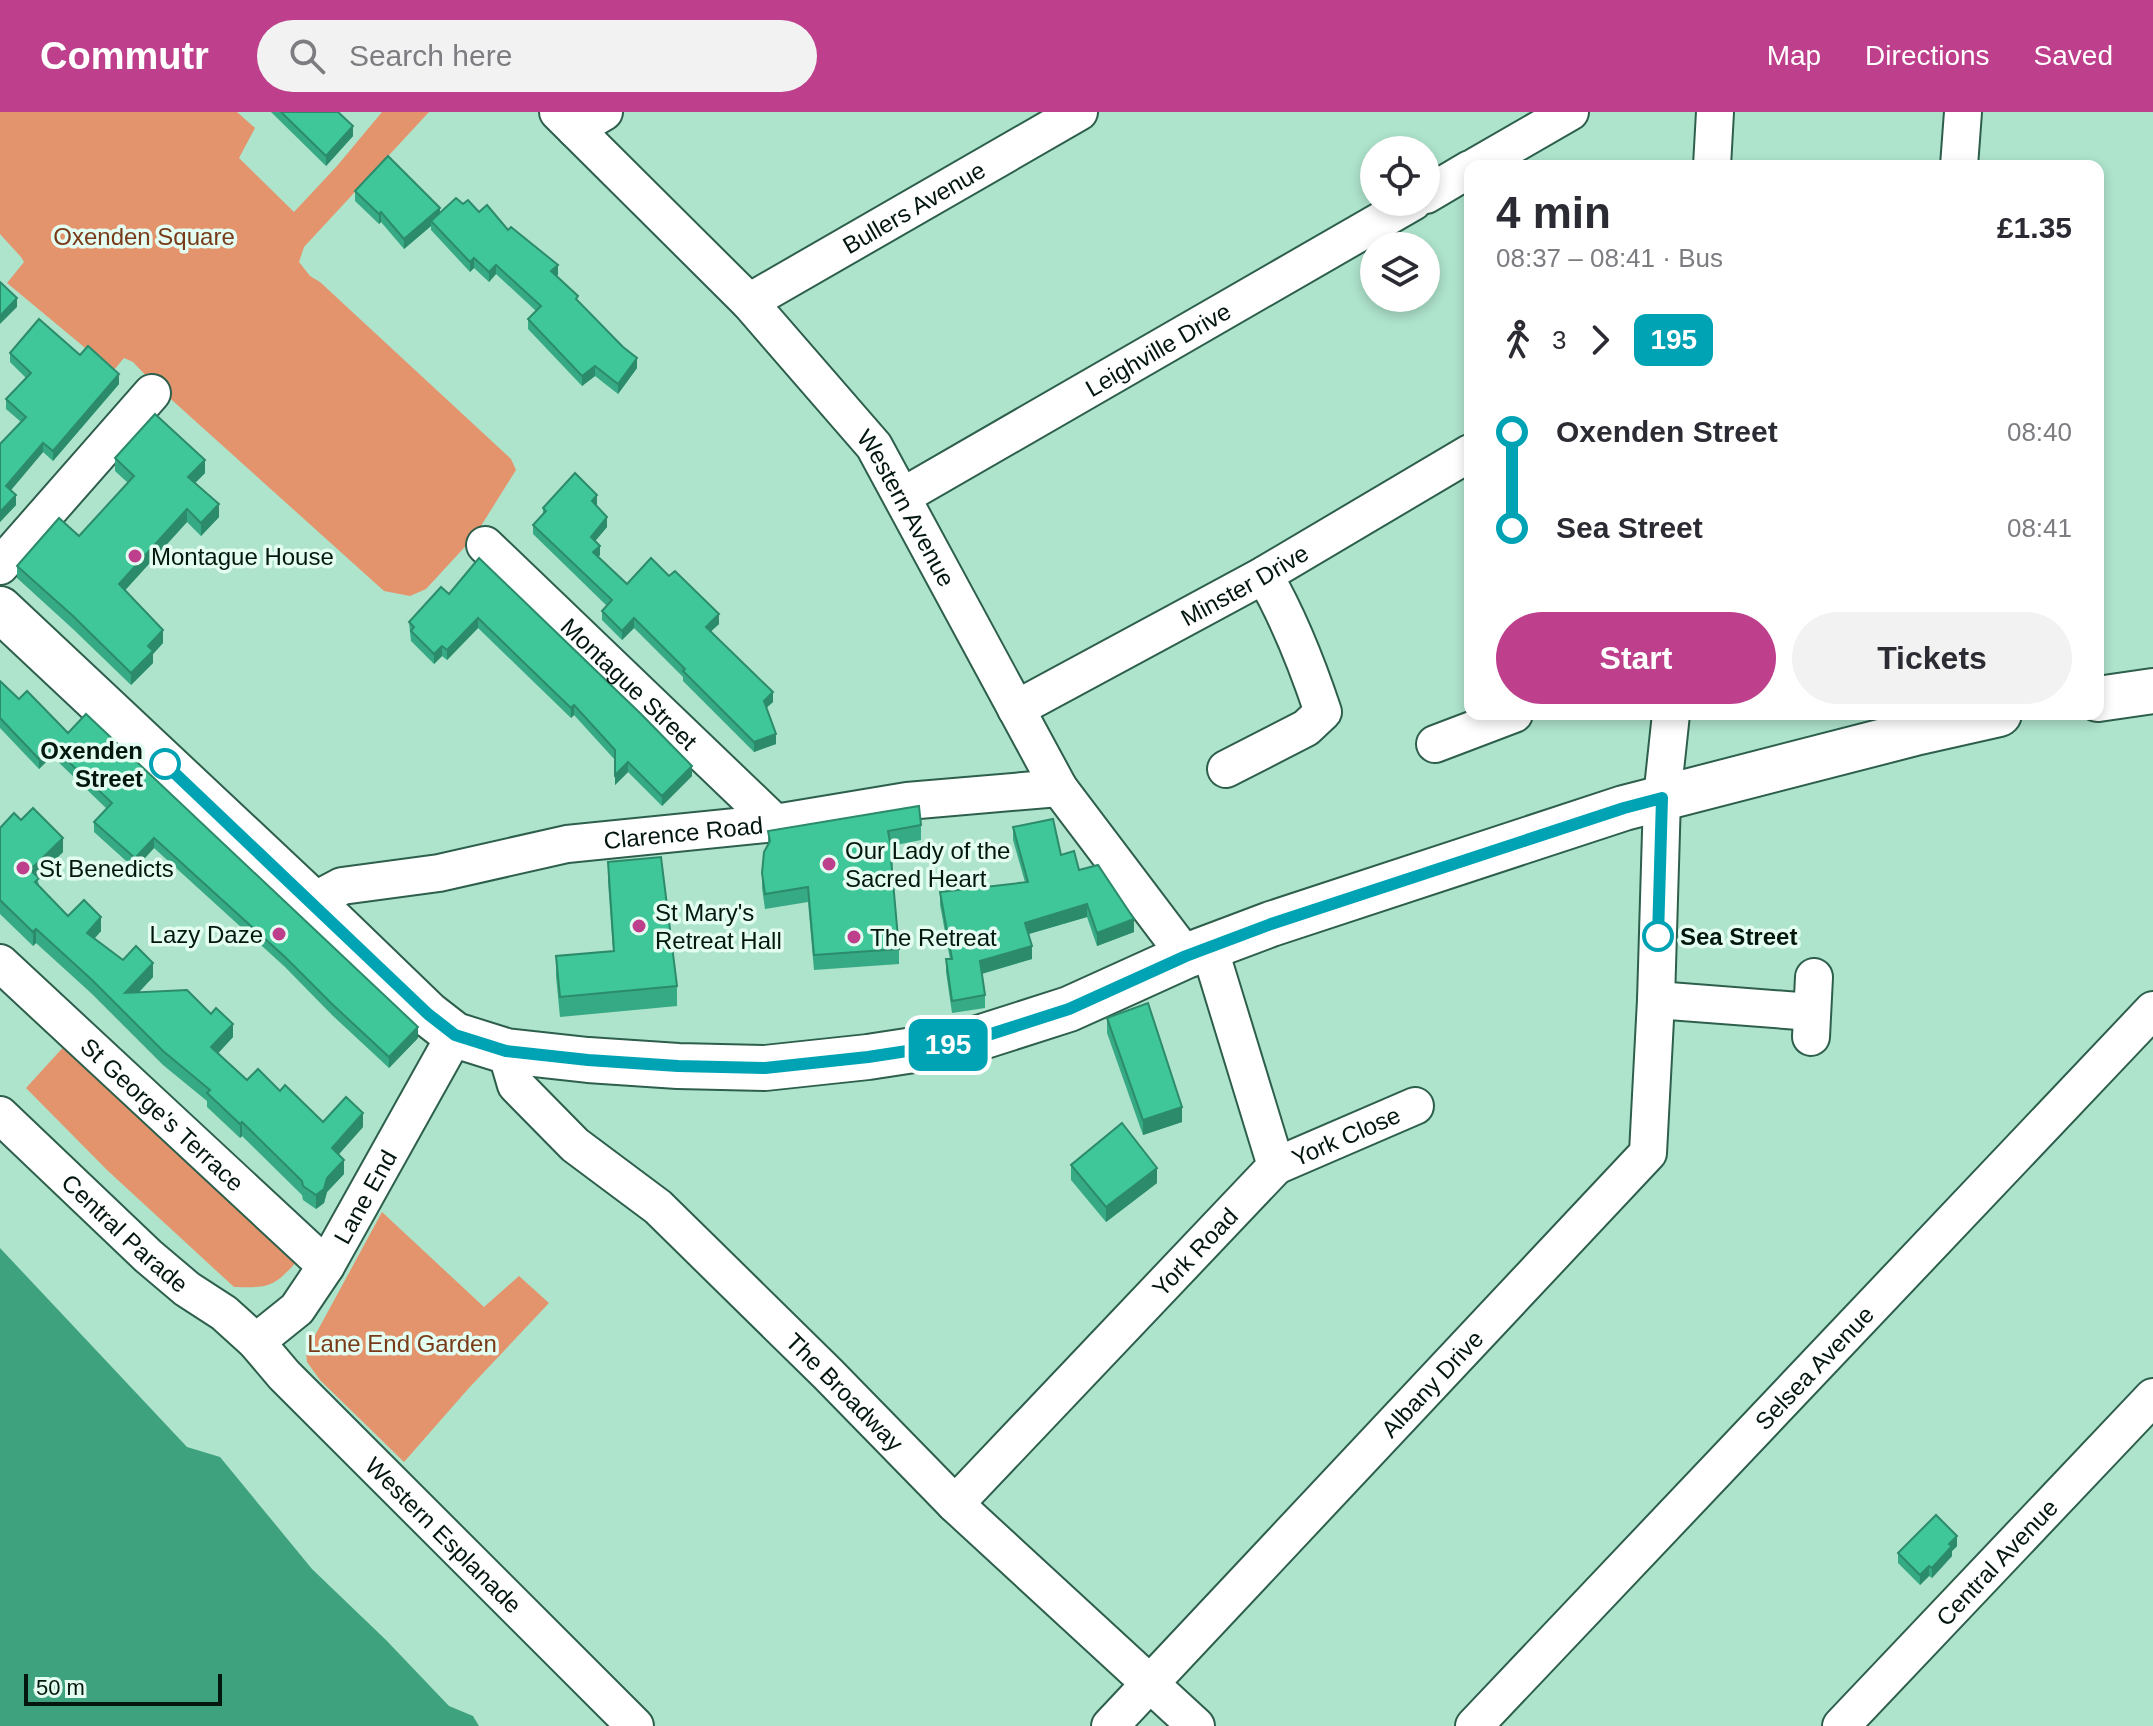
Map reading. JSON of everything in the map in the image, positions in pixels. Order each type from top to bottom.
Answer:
[{"type":"main road","points":[[0,609],[428,1014],[455,1035],[506,1051],[663,1065],[765,1068],[966,1042],[1069,1009],[1198,952],[1424,873],[1624,808],[1919,723],[1946,720]]},
{"type":"main road","points":[[2104,698],[2153,691]]},
{"type":"street","name":"Bullers Avenue","points":[[749,302],[1079,112]]},
{"type":"street","points":[[1486,160],[1570,112]]},
{"type":"street","points":[[1712,160],[1715,112]]},
{"type":"street","points":[[1959,160],[1963,112]]},
{"type":"street","name":"Western Avenue","points":[[579,118],[749,302],[874,446],[1059,788],[1198,952]]},
{"type":"street","points":[[1440,187],[1464,173]]},
{"type":"street","name":"Leighville Drive","points":[[903,496],[1389,216]]},
{"type":"street","points":[[0,566],[152,393]]},
{"type":"street","name":"Minster Drive","points":[[1016,709],[1264,575],[1464,457]]},
{"type":"street","name":"Montague Street","points":[[485,545],[775,823]]},
{"type":"street","points":[[1226,769],[1306,728],[1323,712],[1283,606],[1264,575]]},
{"type":"street","points":[[1435,744],[1498,720]]},
{"type":"street","name":"Albany Drive","points":[[1110,1726],[1648,1153],[1662,798],[1670,720]]},
{"type":"street","name":"Clarence Road","points":[[312,902],[342,886],[439,873],[567,844],[775,823],[907,801],[1059,788]]},
{"type":"street","points":[[1198,952],[1243,1056],[1276,1166]]},
{"type":"street","name":"St George's Terrace","points":[[0,963],[326,1266]]},
{"type":"street","points":[[1656,1000],[1812,1009]]},
{"type":"street","name":"Selsea Avenue","points":[[1474,1726],[2153,1010]]},
{"type":"street","name":"Lane End","points":[[256,1342],[297,1309],[326,1266],[455,1035]]},
{"type":"street","name":"The Broadway","points":[[506,1051],[516,1085],[575,1145],[658,1207],[955,1504],[1196,1726]]},
{"type":"street","name":"York Close","points":[[1276,1166],[1415,1106]]},
{"type":"street","name":"Central Parade","points":[[0,1115],[148,1256],[187,1289],[224,1313],[256,1342]]},
{"type":"street","name":"York Road","points":[[955,1504],[1276,1166]]},
{"type":"street","name":"Western Esplanade","points":[[256,1342],[284,1375],[635,1726]]},
{"type":"street","name":"Central Avenue","points":[[1841,1726],[2153,1397]]},
{"type":"green space","name":"Oxenden Square","points":[[0,112],[237,112],[255,128],[239,158],[294,212],[382,112],[429,112],[304,247],[299,262],[310,276],[511,459],[516,470],[474,537],[426,589],[410,596],[384,591],[133,362],[124,358],[113,371],[7,283],[24,262],[0,234]]},
{"type":"green space","points":[[68,1042],[298,1260],[283,1276],[264,1286],[234,1287],[107,1170],[26,1088]]},
{"type":"green space","name":"Lane End Garden","points":[[382,1212],[484,1307],[519,1276],[549,1303],[404,1462],[320,1380],[307,1362],[306,1352]]},
{"type":"shaded area","points":[[0,1248],[187,1447],[220,1457],[312,1569],[449,1706],[473,1716],[479,1726],[0,1726]]},
{"type":"building","points":[[281,112],[338,112],[353,126],[326,156]]},
{"type":"building","points":[[388,156],[440,208],[404,239],[381,212],[379,214],[355,191]]},
{"type":"building","points":[[456,198],[463,204],[468,200],[479,212],[487,205],[508,230],[511,227],[558,265],[551,271],[637,358],[618,384],[595,366],[582,376],[528,319],[541,306],[496,265],[489,272],[474,258],[470,262],[431,221]]},
{"type":"building","points":[[0,282],[17,298],[0,316]]},
{"type":"building","points":[[39,319],[80,355],[88,346],[119,374],[53,451],[43,443],[6,486],[16,495],[0,512],[0,444],[26,417],[6,399],[31,373],[10,353]]},
{"type":"building","points":[[155,414],[205,460],[188,477],[219,504],[201,523],[187,509],[119,584],[163,630],[148,646],[153,651],[131,673],[17,566],[59,518],[79,536],[134,476],[115,458]]},
{"type":"building","points":[[575,473],[597,495],[592,501],[607,517],[591,537],[600,546],[593,552],[627,584],[651,558],[669,576],[675,571],[719,614],[706,627],[773,692],[764,701],[776,734],[754,742],[634,618],[622,631],[602,611],[612,600],[533,525],[546,511],[543,508]]},
{"type":"building","points":[[479,558],[692,766],[662,796],[628,762],[615,775],[615,750],[574,705],[571,708],[478,618],[447,650],[442,646],[434,654],[411,631],[414,627],[409,622],[441,587],[449,594]]},
{"type":"building","points":[[0,681],[19,699],[27,691],[68,733],[86,714],[418,1027],[389,1057],[154,838],[135,858],[94,822],[112,803],[52,746],[39,759],[0,718]]},
{"type":"building","points":[[919,806],[921,825],[888,831],[893,858],[899,949],[814,955],[808,887],[765,894],[762,873],[764,852],[770,841],[768,831]]},
{"type":"building","points":[[33,808],[63,838],[30,870],[39,878],[35,882],[68,916],[84,900],[101,917],[87,933],[123,960],[136,946],[153,963],[125,993],[187,990],[211,1014],[216,1008],[233,1024],[211,1047],[247,1080],[258,1069],[280,1091],[285,1085],[323,1122],[346,1097],[363,1113],[332,1148],[344,1160],[327,1178],[324,1189],[316,1195],[303,1186],[302,1181],[242,1122],[240,1124],[207,1093],[210,1090],[163,1051],[36,929],[33,932],[0,900],[0,828],[14,813],[21,820]]},
{"type":"building","points":[[1053,819],[1061,855],[1074,851],[1079,870],[1098,865],[1134,919],[1097,933],[1087,904],[1025,923],[1032,946],[980,961],[985,995],[952,1001],[946,959],[952,959],[940,892],[1028,882],[1013,827]]},
{"type":"building","name":"St Mary's Retreat Hall","points":[[661,857],[677,986],[560,997],[556,956],[614,951],[608,862]]},
{"type":"building","points":[[1148,1003],[1182,1107],[1143,1120],[1107,1018]]},
{"type":"building","points":[[1122,1123],[1157,1168],[1106,1207],[1071,1165]]},
{"type":"building","points":[[1936,1515],[1957,1536],[1932,1568],[1929,1566],[1920,1575],[1898,1553]]},
{"type":"bus line","name":"195","points":[[165,764],[428,1014],[455,1035],[506,1051],[678,1066],[765,1068],[966,1042],[1069,1009],[1186,956],[1271,924],[1662,798],[1658,936]]},
{"type":"place","name":"Montague House","points":[[135,556]]},
{"type":"place","name":"Oxenden Street","points":[[165,764]]},
{"type":"place","name":"Our Lady of the Sacred Heart","points":[[829,864]]},
{"type":"place","name":"St Benedicts","points":[[23,868]]},
{"type":"place","name":"St Mary's Retreat Hall","points":[[639,926]]},
{"type":"place","name":"Lazy Daze","points":[[279,934]]},
{"type":"place","name":"Sea Street","points":[[1658,936]]},
{"type":"place","name":"The Retreat","points":[[854,937]]}]
